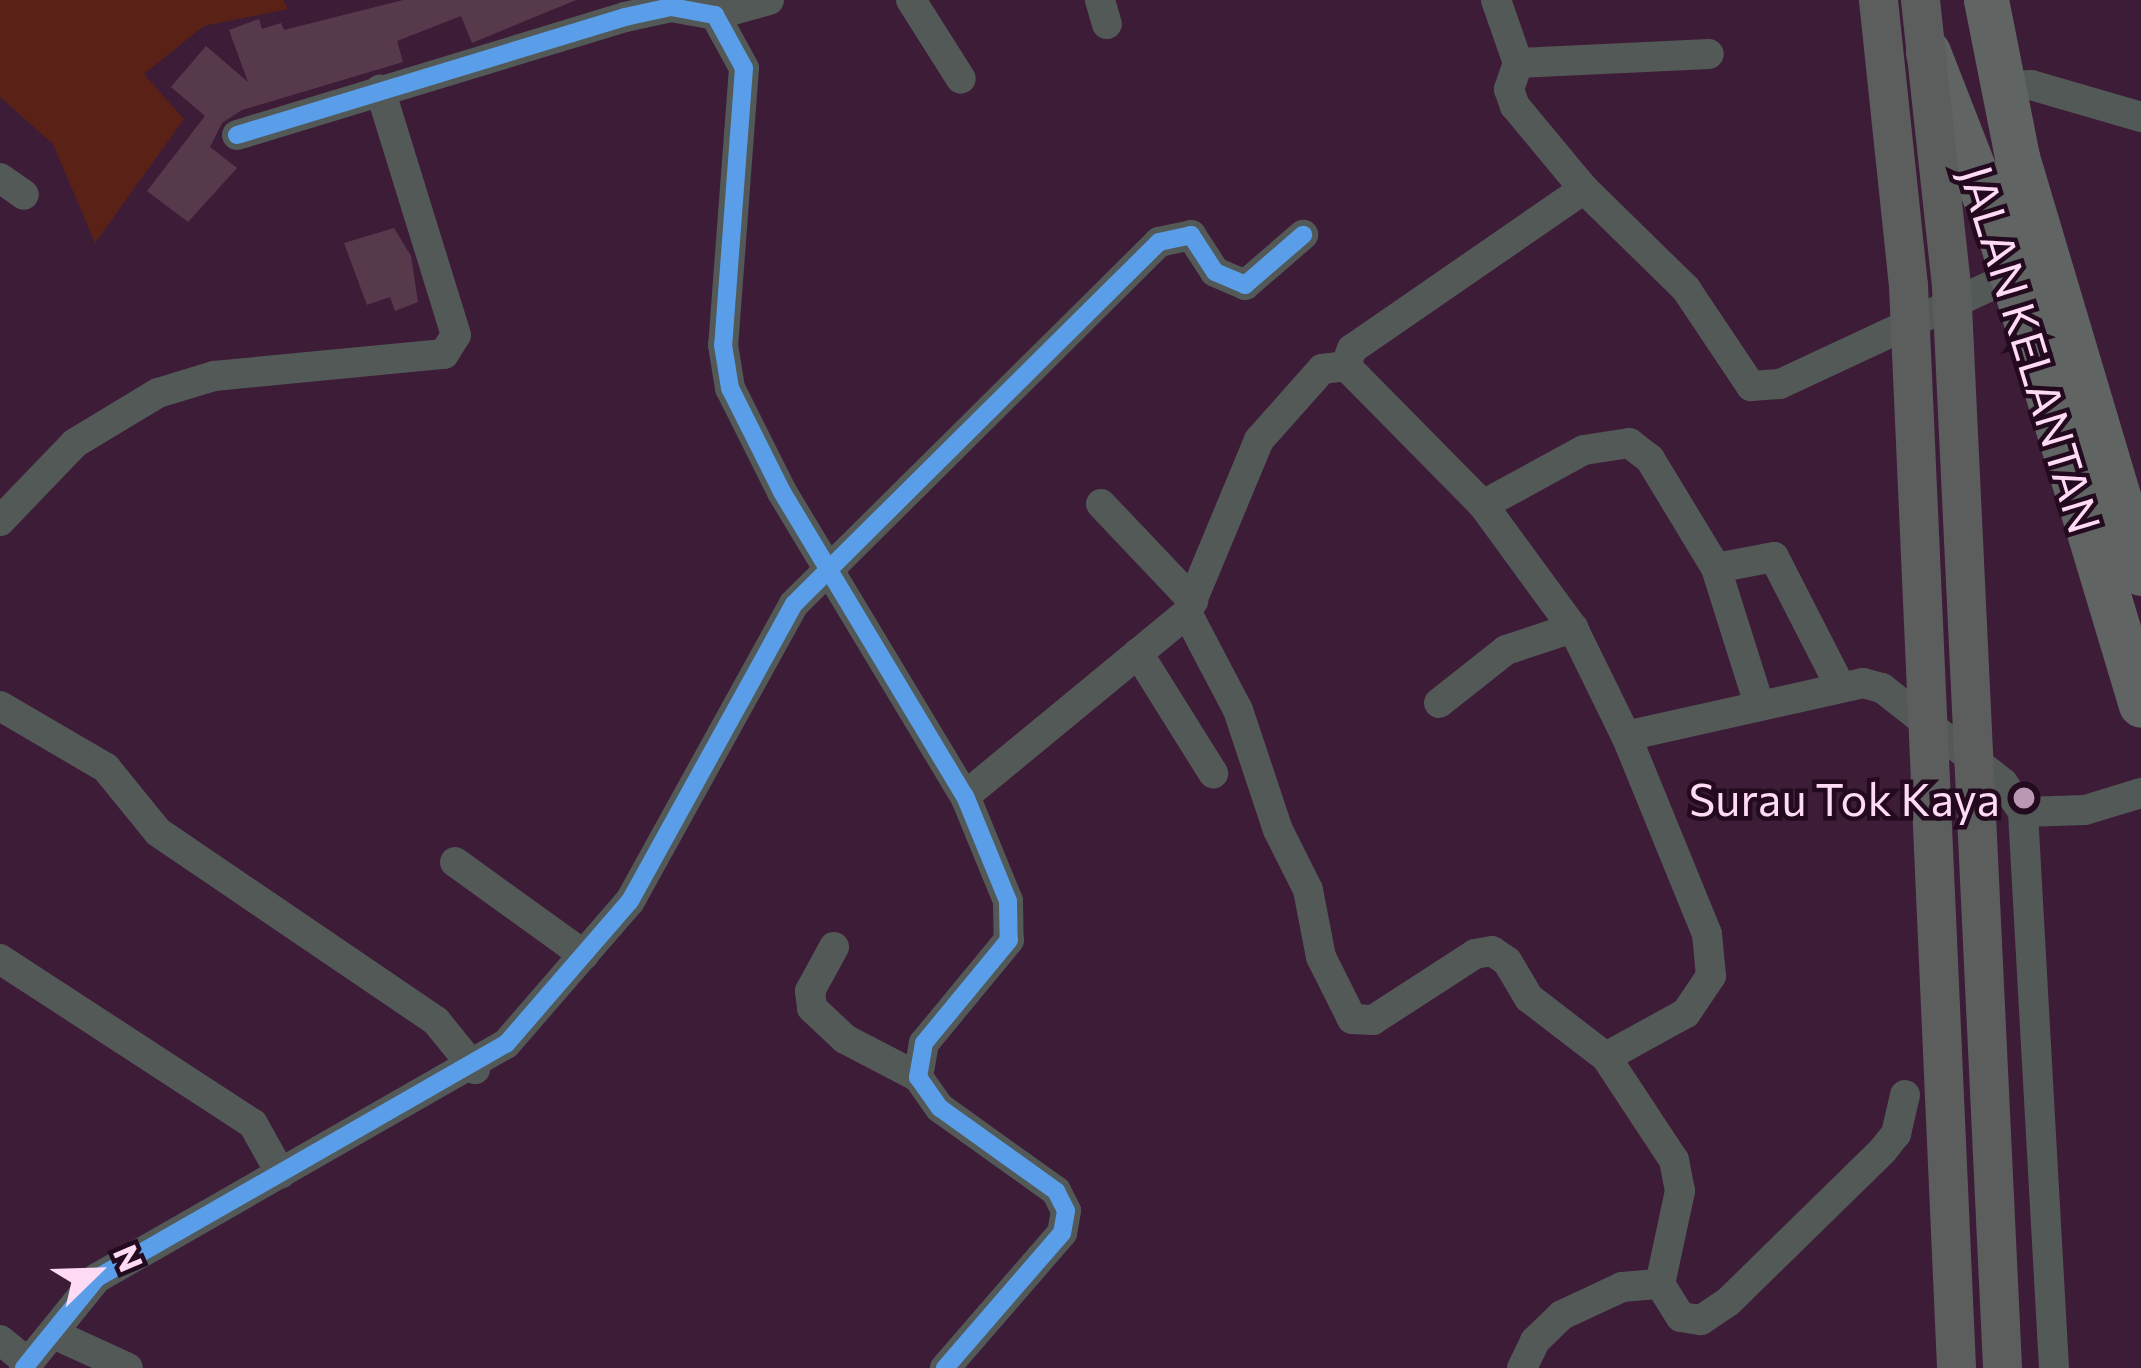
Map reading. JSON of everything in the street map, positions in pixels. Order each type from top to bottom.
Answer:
[{"type":"highway","name":"JALAN KELANTAN","points":[[1906,0],[2012,276],[2141,705]]},
{"type":"highway","name":"JALAN KELANTAN","points":[[1986,0],[2001,87],[2141,573]]},
{"type":"main road","points":[[1878,0],[1908,285],[1956,1368]]},
{"type":"main road","points":[[1920,0],[1952,285],[2002,1368]]},
{"type":"street","points":[[237,135],[619,8],[671,7],[715,15],[769,0]]},
{"type":"street","points":[[911,0],[961,79]]},
{"type":"street","points":[[1496,0],[1518,63],[1509,89],[1515,106],[1584,189],[1686,289],[1751,386],[1780,384],[2012,276]]},
{"type":"street","points":[[715,15],[744,68],[723,345],[730,388],[828,569],[965,796],[1008,902],[1009,940],[924,1042],[918,1077]]},
{"type":"street","points":[[1518,63],[1709,54]]},
{"type":"street","points":[[2001,87],[2031,85],[2141,117]]},
{"type":"street","points":[[0,521],[75,443],[158,393],[214,376],[444,354],[456,335],[380,90]]},
{"type":"street","points":[[1346,366],[1352,350],[1584,189]]},
{"type":"street","points":[[0,1340],[26,1366],[56,1335],[97,1278],[475,1069],[584,955],[659,854],[794,604],[828,569],[1159,242],[1191,235],[1215,272],[1245,285],[1304,235]]},
{"type":"street","points":[[965,796],[1190,607],[1259,440],[1322,369],[1346,366]]},
{"type":"street","points":[[1346,366],[1483,505],[1573,628],[1626,736],[1707,934],[1711,976],[1686,1013],[1606,1057]]},
{"type":"street","points":[[1483,505],[1584,450],[1629,443],[1650,460],[1716,568],[1759,704]]},
{"type":"street","points":[[1101,504],[1190,607],[1238,710],[1278,830],[1308,890],[1321,957],[1352,1019],[1373,1020],[1492,951],[1529,998],[1606,1057],[1674,1160],[1680,1191],[1660,1284],[1682,1318],[1711,1316],[1883,1150],[1905,1094]]},
{"type":"street","points":[[1716,568],[1774,557],[1839,684]]},
{"type":"street","points":[[1439,703],[1506,650],[1573,628]]},
{"type":"street","points":[[1138,653],[1213,772]]},
{"type":"street","points":[[1626,736],[1839,684],[1882,688],[2003,783],[2023,812],[2054,1368]]},
{"type":"street","points":[[0,706],[106,768],[158,832],[436,1021],[475,1069]]},
{"type":"street","points":[[2023,812],[2085,810],[2141,794]]},
{"type":"street","points":[[454,862],[584,955]]},
{"type":"street","points":[[835,947],[810,991],[812,1008],[845,1039],[918,1077],[940,1108],[1056,1191],[1066,1211],[1062,1233],[945,1368]]},
{"type":"street","points":[[0,958],[253,1124],[281,1174]]},
{"type":"street","points":[[1522,1368],[1534,1341],[1562,1316],[1622,1286],[1660,1284]]},
{"type":"street","points":[[56,1335],[128,1368]]},
{"type":"shaded area","points":[[0,0],[283,0],[288,9],[204,26],[144,74],[184,119],[95,243],[53,144],[0,97]]},
{"type":"building","points":[[403,0],[576,0],[472,43],[461,16],[397,41],[403,62],[242,110],[222,123],[210,147],[237,168],[188,222],[147,191],[205,116],[171,87],[206,46],[248,82],[229,30],[259,19],[262,29],[281,23],[284,30]]},
{"type":"building","points":[[394,228],[411,256],[418,302],[395,311],[390,297],[367,305],[344,243]]},
{"type":"cycle path","points":[[237,135],[625,17],[671,7],[715,15],[744,68],[723,345],[730,388],[782,492],[965,796],[1008,901],[1009,940],[924,1043],[918,1077],[940,1108],[1056,1191],[1066,1211],[1062,1233],[945,1368]]},
{"type":"cycle path","points":[[24,1368],[97,1278],[506,1044],[630,901],[794,604],[1159,242],[1191,235],[1215,272],[1245,285],[1303,235]]},
{"type":"place","name":"Surau Tok Kaya","points":[[2024,798]]}]
